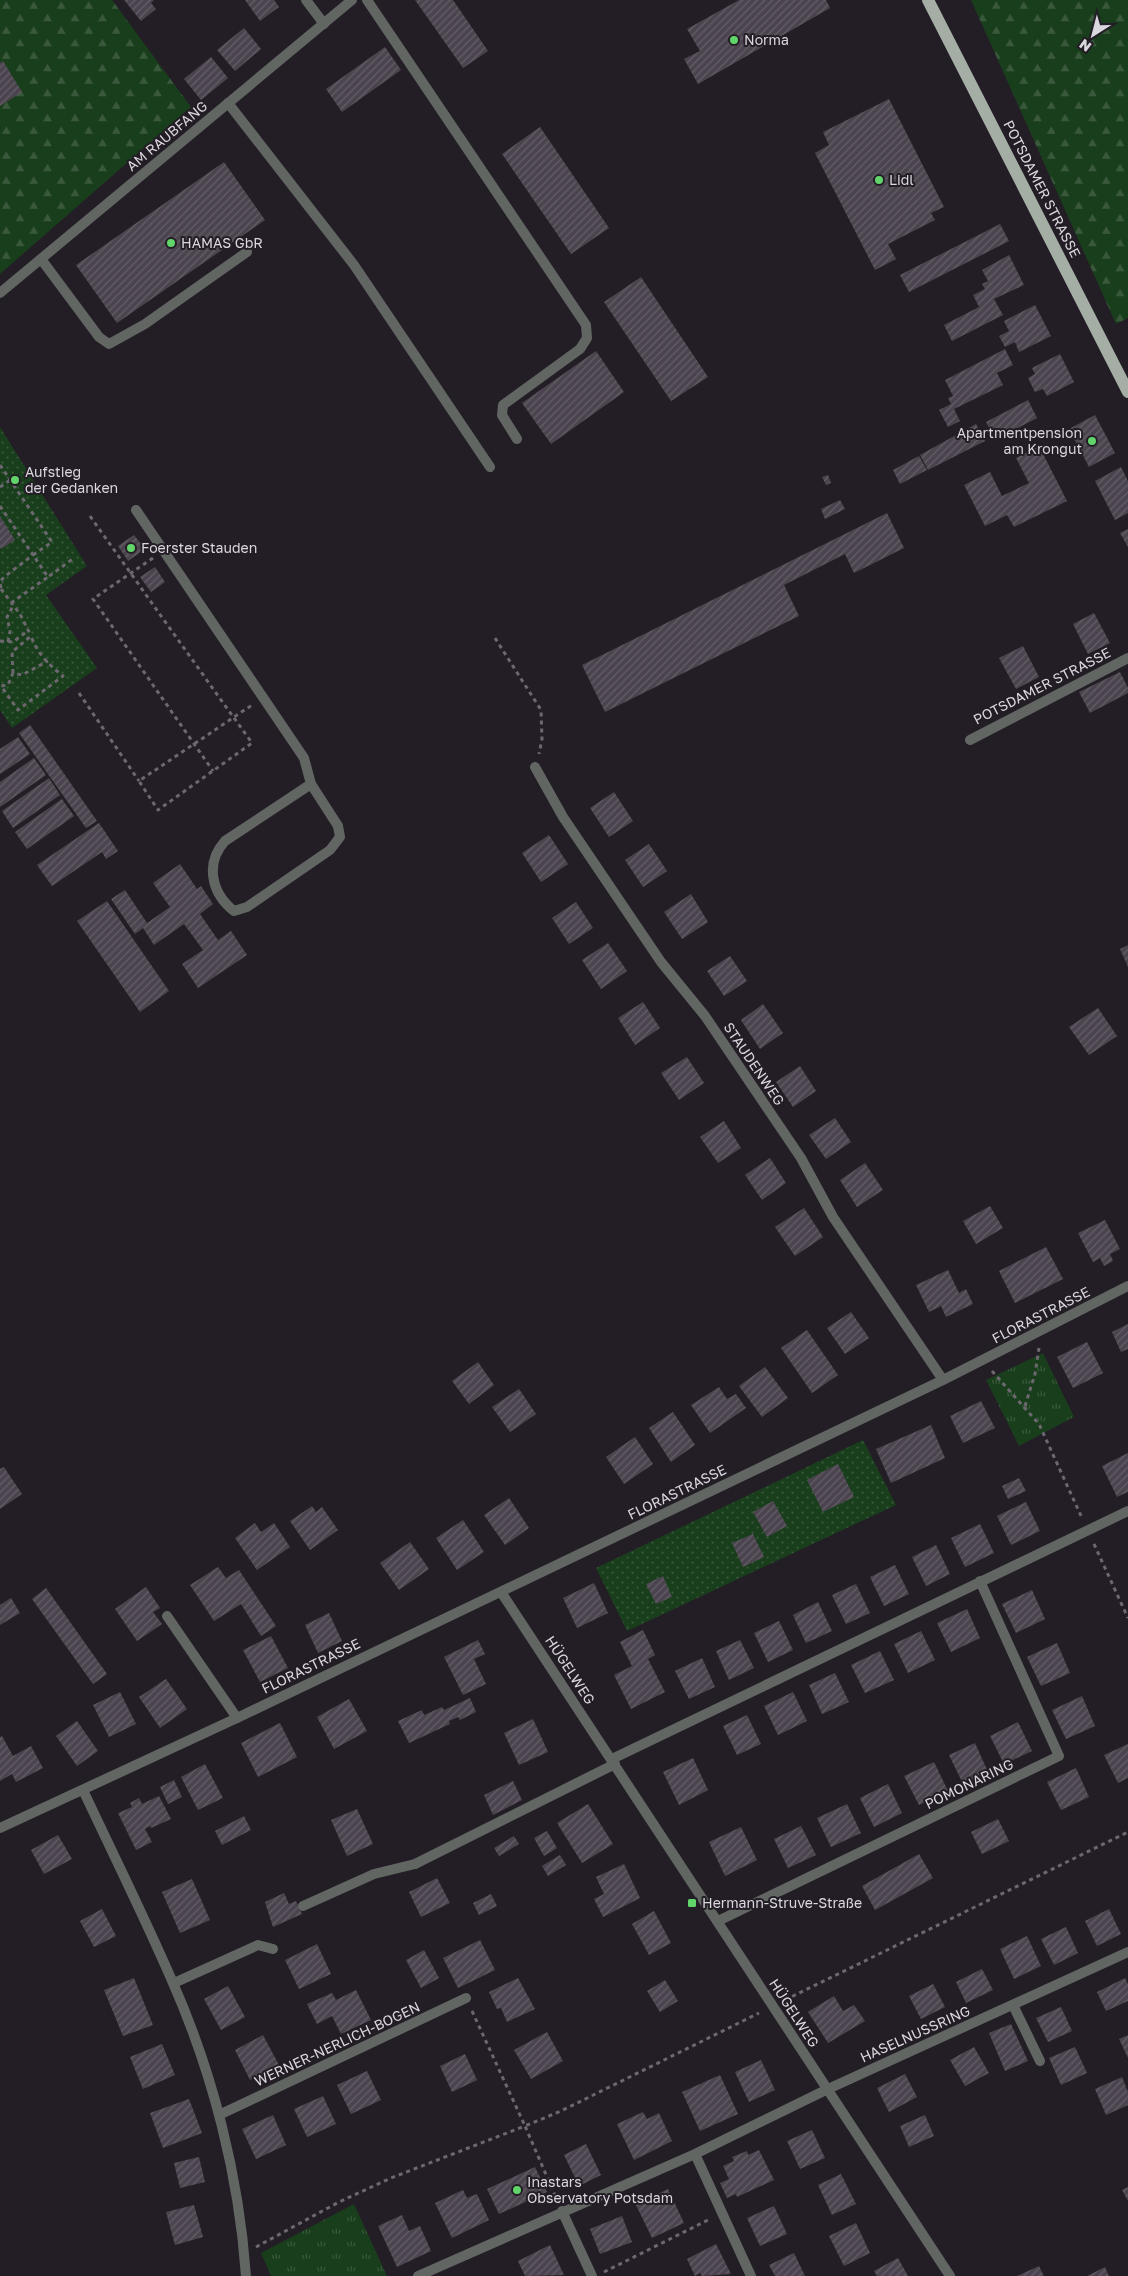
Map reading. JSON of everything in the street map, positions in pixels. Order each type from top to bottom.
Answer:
[{"type":"main road","name":"POTSDAMER STRASSE","points":[[928,0],[1128,392]]},
{"type":"street","points":[[306,0],[324,24]]},
{"type":"street","name":"AM RAUBFANG","points":[[0,294],[352,0]]},
{"type":"street","points":[[367,0],[586,325],[587,338],[580,349],[503,405],[502,415],[518,439]]},
{"type":"street","points":[[228,103],[354,265],[490,467]]},
{"type":"street","points":[[41,259],[99,337],[109,344],[145,324],[247,252]]},
{"type":"street","points":[[136,510],[304,758],[311,784],[338,826],[340,837],[330,850],[247,907],[234,911],[225,904],[211,876],[212,864],[219,847],[225,840],[311,784]]},
{"type":"street","name":"POTSDAMER STRASSE","points":[[970,740],[1128,658]]},
{"type":"street","name":"STAUDENWEG","points":[[535,767],[563,817],[661,962],[704,1016],[801,1158],[827,1207],[943,1380]]},
{"type":"street","name":"FLORASTRASSE","points":[[0,1828],[236,1718],[382,1646],[501,1592],[943,1380],[1128,1286]]},
{"type":"street","points":[[303,1906],[374,1874],[415,1864],[613,1761],[980,1581],[1128,1512]]},
{"type":"street","name":"POMONARING","points":[[718,1920],[1059,1756],[980,1581]]},
{"type":"street","name":"HÜGELWEG","points":[[501,1592],[950,2276]]},
{"type":"street","points":[[167,1616],[236,1718]]},
{"type":"street","points":[[83,1790],[174,1983],[219,2115],[245,2253],[246,2276]]},
{"type":"street","points":[[174,1983],[258,1945],[274,1949]]},
{"type":"street","name":"HASELNUSSRING","points":[[828,2089],[1128,1952]]},
{"type":"street","name":"WERNER-NERLICH-BOGEN","points":[[219,2115],[466,1998]]},
{"type":"street","points":[[1014,2005],[1040,2061]]},
{"type":"street","points":[[418,2276],[695,2154],[828,2089]]},
{"type":"street","points":[[695,2154],[751,2276]]},
{"type":"street","points":[[562,2211],[592,2276]]},
{"type":"path","points":[[0,466],[52,542],[4,577],[0,582],[1,589],[29,630],[40,656],[63,676],[18,710],[1,685]]},
{"type":"path","points":[[0,487],[10,480]]},
{"type":"path","points":[[0,506],[48,577]]},
{"type":"path","points":[[79,693],[158,810],[252,744],[90,516]]},
{"type":"path","points":[[8,642],[10,631],[7,617],[12,604],[74,558]]},
{"type":"path","points":[[153,558],[93,599],[213,771]]},
{"type":"path","points":[[0,641],[17,640],[29,630]]},
{"type":"path","points":[[1,685],[8,685],[13,673],[12,652],[31,636]]},
{"type":"path","points":[[495,638],[542,710],[542,739],[535,767]]},
{"type":"path","points":[[13,673],[22,675],[48,661]]},
{"type":"path","points":[[139,781],[254,704]]},
{"type":"path","points":[[981,1360],[1039,1424],[1128,1618]]},
{"type":"path","points":[[1024,1406],[1037,1363]]},
{"type":"path","points":[[245,2253],[339,2202],[391,2178],[526,2126],[562,2211]]},
{"type":"path","points":[[597,2276],[722,2213]]},
{"type":"green space","points":[[0,0],[112,0],[191,107],[0,274]]},
{"type":"green space","points":[[971,0],[1128,0],[1128,318],[1116,324]]},
{"type":"green space","points":[[0,427],[87,566],[46,595],[97,668],[12,728],[0,710]]},
{"type":"green space","points":[[1043,1353],[1074,1417],[1019,1446],[986,1380]]},
{"type":"green space","points":[[863,1440],[896,1505],[627,1631],[596,1568]]},
{"type":"green space","points":[[354,2204],[387,2276],[271,2276],[261,2253]]},
{"type":"building","points":[[124,0],[154,0],[151,3],[156,9],[141,21]]},
{"type":"building","points":[[245,0],[274,0],[279,7],[260,21]]},
{"type":"building","points":[[415,0],[453,0],[488,51],[463,68]]},
{"type":"building","name":"Norma","points":[[739,0],[826,0],[830,8],[698,84],[684,59],[700,51],[687,29]]},
{"type":"building","points":[[244,28],[261,49],[235,71],[217,50]]},
{"type":"building","points":[[385,47],[401,70],[342,112],[326,89]]},
{"type":"building","points":[[211,57],[228,78],[201,100],[184,79]]},
{"type":"building","points":[[3,61],[22,92],[0,106],[0,63]]},
{"type":"building","name":"Lidl","points":[[889,99],[944,207],[931,213],[935,220],[888,244],[896,259],[875,270],[815,153],[829,145],[823,132]]},
{"type":"building","points":[[540,127],[609,228],[571,254],[502,154]]},
{"type":"building","name":"HAMAS GbR","points":[[224,162],[265,220],[117,323],[76,265]]},
{"type":"building","points":[[1000,224],[1009,241],[909,292],[900,275]]},
{"type":"building","points":[[1009,255],[1024,285],[994,299],[1003,315],[952,341],[944,325],[979,307],[973,295],[985,289],[982,284],[988,281],[982,270]]},
{"type":"building","points":[[641,277],[708,377],[671,401],[604,302]]},
{"type":"building","points":[[1035,305],[1051,336],[1019,352],[1015,342],[1005,347],[999,336],[1009,331],[1004,321]]},
{"type":"building","points":[[1005,349],[1013,365],[997,373],[1003,385],[954,409],[960,421],[948,427],[939,410],[951,404],[948,398],[953,396],[945,380]]},
{"type":"building","points":[[596,351],[624,392],[551,444],[522,403]]},
{"type":"building","points":[[1060,354],[1074,382],[1047,396],[1043,389],[1035,392],[1028,378],[1035,374],[1032,368]]},
{"type":"building","points":[[1028,400],[1037,418],[995,440],[986,422]]},
{"type":"building","name":"Apartmentpension am Krongut","points":[[1095,415],[1115,453],[1089,467],[1069,429]]},
{"type":"building","points":[[976,424],[985,441],[928,470],[920,455]]},
{"type":"building","points":[[1039,446],[1067,501],[1014,527],[1007,515],[985,526],[964,485],[990,472],[1002,496],[1029,483],[1016,458]]},
{"type":"building","points":[[919,456],[927,470],[900,484],[893,470]]},
{"type":"building","points":[[1121,467],[1128,481],[1128,513],[1115,520],[1095,481]]},
{"type":"building","points":[[828,475],[831,483],[826,485],[822,477]]},
{"type":"building","points":[[840,500],[845,509],[825,519],[821,509]]},
{"type":"building","points":[[887,513],[904,548],[854,573],[845,554],[784,585],[799,616],[605,712],[582,665]]},
{"type":"building","points":[[0,516],[15,540],[1,549],[0,547]]},
{"type":"building","points":[[1128,529],[1128,547],[1120,533]]},
{"type":"building","name":"Foerster Stauden","points":[[134,535],[145,549],[128,561],[118,546]]},
{"type":"building","points":[[155,567],[165,582],[151,592],[140,577]]},
{"type":"building","points":[[1094,613],[1110,643],[1088,654],[1073,624]]},
{"type":"building","points":[[1023,646],[1039,677],[1016,689],[999,658]]},
{"type":"building","points":[[1120,672],[1128,688],[1128,693],[1090,713],[1079,692]]},
{"type":"building","points":[[30,725],[97,821],[86,828],[19,733]]},
{"type":"building","points":[[18,737],[30,754],[0,774],[0,749]]},
{"type":"building","points":[[34,758],[46,775],[0,807],[0,782]]},
{"type":"building","points":[[49,778],[60,795],[13,828],[2,811]]},
{"type":"building","points":[[614,792],[633,821],[609,837],[590,808]]},
{"type":"building","points":[[62,799],[74,816],[27,849],[15,832]]},
{"type":"building","points":[[99,823],[118,851],[106,859],[102,852],[52,886],[37,865]]},
{"type":"building","points":[[549,835],[568,864],[541,882],[522,853]]},
{"type":"building","points":[[649,844],[667,871],[643,887],[625,860]]},
{"type":"building","points":[[180,864],[197,889],[201,886],[213,904],[200,914],[218,940],[231,931],[247,955],[198,988],[182,964],[203,950],[184,924],[154,945],[143,928],[135,934],[111,899],[125,890],[147,923],[170,907],[153,883]]},
{"type":"building","points":[[691,894],[708,922],[682,939],[664,912]]},
{"type":"building","points":[[107,901],[169,991],[140,1012],[77,921]]},
{"type":"building","points":[[576,902],[593,928],[569,944],[552,918]]},
{"type":"building","points":[[608,943],[627,971],[601,989],[582,960]]},
{"type":"building","points":[[1128,945],[1128,967],[1120,949]]},
{"type":"building","points":[[730,956],[747,981],[724,996],[707,971]]},
{"type":"building","points":[[643,1002],[660,1028],[635,1045],[618,1018]]},
{"type":"building","points":[[763,1004],[783,1033],[760,1049],[741,1020]]},
{"type":"building","points":[[1098,1008],[1117,1036],[1089,1055],[1069,1027]]},
{"type":"building","points":[[687,1057],[704,1083],[679,1100],[661,1073]]},
{"type":"building","points":[[800,1066],[816,1091],[793,1107],[776,1082]]},
{"type":"building","points":[[835,1118],[851,1142],[826,1159],[809,1135]]},
{"type":"building","points":[[724,1121],[741,1148],[718,1163],[700,1137]]},
{"type":"building","points":[[770,1158],[786,1183],[762,1200],[745,1175]]},
{"type":"building","points":[[865,1163],[883,1190],[857,1207],[840,1180]]},
{"type":"building","points":[[990,1206],[1003,1228],[976,1244],[963,1221]]},
{"type":"building","points":[[804,1208],[823,1237],[795,1256],[775,1227]]},
{"type":"building","points":[[1105,1220],[1120,1249],[1110,1254],[1113,1261],[1104,1266],[1100,1258],[1093,1262],[1078,1233]]},
{"type":"building","points":[[1046,1247],[1063,1279],[1015,1303],[999,1271]]},
{"type":"building","points":[[948,1270],[959,1293],[966,1289],[973,1304],[946,1317],[941,1306],[929,1312],[916,1285]]},
{"type":"building","points":[[851,1312],[869,1338],[845,1354],[827,1328]]},
{"type":"building","points":[[1128,1324],[1128,1349],[1121,1352],[1112,1332]]},
{"type":"building","points":[[807,1330],[838,1375],[812,1393],[781,1348]]},
{"type":"building","points":[[1087,1342],[1103,1373],[1073,1388],[1057,1357]]},
{"type":"building","points":[[478,1362],[494,1385],[469,1404],[452,1381]]},
{"type":"building","points":[[765,1367],[788,1398],[762,1417],[739,1386]]},
{"type":"building","points":[[719,1387],[727,1399],[736,1394],[746,1408],[710,1433],[691,1405]]},
{"type":"building","points":[[519,1389],[536,1414],[510,1432],[492,1407]]},
{"type":"building","points":[[981,1401],[995,1428],[963,1443],[950,1416]]},
{"type":"building","points":[[673,1412],[695,1445],[671,1462],[649,1428]]},
{"type":"building","points":[[931,1425],[945,1458],[891,1483],[876,1449]]},
{"type":"building","points":[[635,1437],[653,1464],[624,1484],[606,1457]]},
{"type":"building","points":[[1128,1453],[1128,1492],[1117,1497],[1102,1466]]},
{"type":"building","points":[[838,1464],[854,1497],[823,1512],[807,1480]]},
{"type":"building","points":[[4,1467],[22,1494],[0,1509],[0,1469]]},
{"type":"building","points":[[1019,1478],[1026,1491],[1008,1499],[1002,1486]]},
{"type":"building","points":[[509,1498],[529,1528],[505,1545],[484,1515]]},
{"type":"building","points":[[773,1501],[787,1526],[767,1537],[753,1512]]},
{"type":"building","points":[[1026,1502],[1040,1531],[1011,1545],[997,1516]]},
{"type":"building","points":[[312,1506],[316,1512],[322,1507],[338,1530],[310,1550],[290,1521]]},
{"type":"building","points":[[463,1520],[484,1552],[457,1570],[436,1538]]},
{"type":"building","points":[[255,1523],[261,1532],[274,1523],[290,1547],[257,1570],[235,1538]]},
{"type":"building","points":[[980,1524],[994,1553],[965,1567],[951,1538]]},
{"type":"building","points":[[753,1534],[764,1557],[743,1567],[732,1543]]},
{"type":"building","points":[[410,1542],[429,1569],[399,1590],[380,1563]]},
{"type":"building","points":[[936,1545],[950,1574],[926,1586],[912,1557]]},
{"type":"building","points":[[895,1565],[909,1594],[884,1606],[870,1577]]},
{"type":"building","points":[[218,1567],[226,1578],[239,1570],[276,1626],[261,1636],[241,1604],[214,1621],[190,1585]]},
{"type":"building","points":[[663,1576],[672,1597],[656,1604],[646,1584]]},
{"type":"building","points":[[594,1583],[608,1613],[577,1628],[563,1598]]},
{"type":"building","points":[[856,1584],[870,1613],[846,1624],[832,1595]]},
{"type":"building","points":[[146,1587],[160,1608],[153,1612],[162,1624],[137,1641],[115,1609]]},
{"type":"building","points":[[46,1588],[107,1674],[93,1684],[32,1599]]},
{"type":"building","points":[[1032,1590],[1045,1619],[1016,1633],[1002,1604]]},
{"type":"building","points":[[11,1598],[20,1613],[0,1625],[0,1605]]},
{"type":"building","points":[[818,1602],[832,1631],[806,1643],[793,1615]]},
{"type":"building","points":[[967,1609],[980,1638],[951,1652],[937,1623]]},
{"type":"building","points":[[329,1613],[342,1641],[318,1653],[305,1625]]},
{"type":"building","points":[[779,1621],[793,1650],[768,1662],[754,1633]]},
{"type":"building","points":[[643,1630],[655,1655],[648,1659],[665,1692],[631,1709],[614,1675],[632,1666],[620,1642]]},
{"type":"building","points":[[921,1631],[935,1660],[908,1673],[894,1644]]},
{"type":"building","points":[[271,1636],[288,1668],[260,1682],[243,1650]]},
{"type":"building","points":[[478,1640],[485,1654],[474,1659],[486,1684],[463,1695],[444,1657]]},
{"type":"building","points":[[740,1640],[754,1668],[729,1680],[716,1651]]},
{"type":"building","points":[[1057,1643],[1070,1673],[1041,1686],[1027,1657]]},
{"type":"building","points":[[880,1651],[894,1680],[865,1693],[851,1665]]},
{"type":"building","points":[[702,1658],[715,1687],[689,1699],[675,1671]]},
{"type":"building","points":[[835,1673],[849,1702],[822,1714],[809,1685]]},
{"type":"building","points":[[166,1679],[187,1709],[160,1728],[139,1697]]},
{"type":"building","points":[[120,1692],[136,1724],[109,1737],[93,1705]]},
{"type":"building","points":[[793,1692],[807,1721],[778,1735],[764,1706]]},
{"type":"building","points":[[1082,1696],[1095,1726],[1066,1739],[1052,1710]]},
{"type":"building","points":[[470,1698],[476,1712],[460,1720],[458,1717],[449,1721],[450,1724],[409,1743],[398,1721],[422,1710],[424,1715],[442,1707],[444,1710]]},
{"type":"building","points":[[349,1699],[367,1731],[334,1749],[317,1717]]},
{"type":"building","points":[[747,1715],[761,1744],[737,1755],[723,1726]]},
{"type":"building","points":[[533,1719],[548,1752],[519,1765],[504,1733]]},
{"type":"building","points":[[77,1721],[98,1751],[77,1766],[56,1736]]},
{"type":"building","points":[[1018,1722],[1032,1751],[1004,1764],[990,1736]]},
{"type":"building","points":[[280,1723],[297,1757],[258,1777],[241,1743]]},
{"type":"building","points":[[2,1736],[13,1756],[31,1746],[43,1768],[16,1782],[12,1774],[0,1781],[0,1737]]},
{"type":"building","points":[[975,1743],[988,1772],[963,1784],[949,1755]]},
{"type":"building","points":[[1128,1744],[1128,1778],[1118,1783],[1104,1755]]},
{"type":"building","points":[[693,1758],[708,1790],[679,1805],[663,1772]]},
{"type":"building","points":[[934,1762],[948,1791],[919,1805],[904,1776]]},
{"type":"building","points":[[205,1764],[223,1798],[198,1810],[181,1777]]},
{"type":"building","points":[[1076,1768],[1089,1797],[1061,1810],[1047,1782]]},
{"type":"building","points":[[174,1780],[182,1797],[168,1804],[160,1787]]},
{"type":"building","points":[[513,1781],[522,1800],[493,1815],[484,1795]]},
{"type":"building","points":[[888,1784],[902,1813],[874,1827],[860,1798]]},
{"type":"building","points":[[159,1796],[171,1819],[145,1829],[152,1842],[136,1850],[118,1813],[132,1807],[130,1803],[139,1798],[142,1804]]},
{"type":"building","points":[[588,1804],[613,1844],[582,1863],[557,1823]]},
{"type":"building","points":[[847,1804],[861,1833],[831,1847],[817,1818]]},
{"type":"building","points":[[357,1809],[373,1844],[347,1856],[331,1820]]},
{"type":"building","points":[[244,1816],[251,1830],[222,1845],[215,1831]]},
{"type":"building","points":[[998,1819],[1009,1841],[982,1854],[971,1832]]},
{"type":"building","points":[[801,1826],[816,1855],[788,1868],[774,1839]]},
{"type":"building","points":[[741,1827],[757,1860],[725,1876],[709,1842]]},
{"type":"building","points":[[547,1831],[557,1848],[544,1856],[534,1838]]},
{"type":"building","points":[[58,1835],[72,1859],[44,1874],[31,1850]]},
{"type":"building","points":[[514,1836],[519,1844],[499,1856],[494,1848]]},
{"type":"building","points":[[919,1854],[933,1878],[875,1910],[862,1886]]},
{"type":"building","points":[[560,1855],[566,1865],[548,1876],[542,1866]]},
{"type":"building","points":[[624,1864],[640,1898],[603,1917],[594,1899],[604,1894],[596,1877]]},
{"type":"building","points":[[437,1878],[450,1903],[421,1917],[409,1892]]},
{"type":"building","points":[[192,1879],[210,1920],[180,1933],[162,1892]]},
{"type":"building","points":[[284,1893],[289,1904],[296,1901],[302,1914],[273,1927],[265,1902]]},
{"type":"building","points":[[491,1894],[497,1906],[479,1915],[473,1903]]},
{"type":"building","points":[[102,1909],[116,1936],[94,1947],[80,1921]]},
{"type":"building","points":[[1109,1909],[1121,1934],[1097,1946],[1085,1921]]},
{"type":"building","points":[[654,1911],[671,1943],[649,1955],[632,1924]]},
{"type":"building","points":[[1066,1927],[1078,1953],[1054,1965],[1041,1939]]},
{"type":"building","points":[[1027,1936],[1041,1966],[1014,1979],[1000,1949]]},
{"type":"building","points":[[480,1940],[495,1970],[458,1988],[443,1958]]},
{"type":"building","points":[[317,1944],[331,1974],[299,1989],[285,1960]]},
{"type":"building","points":[[424,1950],[439,1978],[421,1988],[406,1960]]},
{"type":"building","points":[[982,1969],[993,1990],[966,2003],[956,1982]]},
{"type":"building","points":[[134,1978],[153,2025],[123,2036],[104,1990]]},
{"type":"building","points":[[518,1978],[535,2009],[507,2022],[501,2008],[497,2009],[489,1992]]},
{"type":"building","points":[[1125,1978],[1128,1984],[1128,2001],[1106,2011],[1097,1992]]},
{"type":"building","points":[[665,1980],[678,2001],[660,2012],[647,1991]]},
{"type":"building","points":[[933,1984],[945,2007],[921,2019],[909,1996]]},
{"type":"building","points":[[228,1986],[245,2017],[221,2030],[204,1999]]},
{"type":"building","points":[[356,1990],[371,2020],[341,2034],[332,2016],[317,2024],[307,2004],[332,1993],[336,2000]]},
{"type":"building","points":[[834,1996],[843,2011],[854,2005],[865,2021],[828,2043],[808,2012]]},
{"type":"building","points":[[1061,2007],[1072,2031],[1048,2042],[1036,2018]]},
{"type":"building","points":[[1011,2024],[1028,2061],[1005,2071],[989,2033]]},
{"type":"building","points":[[547,2032],[563,2061],[531,2079],[514,2050]]},
{"type":"building","points":[[263,2035],[279,2065],[250,2080],[235,2050]]},
{"type":"building","points":[[1128,2035],[1128,2058],[1119,2039]]},
{"type":"building","points":[[162,2044],[175,2075],[143,2089],[130,2057]]},
{"type":"building","points":[[974,2047],[989,2073],[965,2086],[950,2060]]},
{"type":"building","points":[[1075,2047],[1087,2073],[1061,2085],[1049,2058]]},
{"type":"building","points":[[465,2054],[477,2080],[452,2092],[440,2066]]},
{"type":"building","points":[[761,2060],[775,2090],[749,2102],[735,2072]]},
{"type":"building","points":[[367,2071],[381,2100],[351,2114],[337,2085]]},
{"type":"building","points":[[905,2074],[917,2097],[889,2112],[877,2088]]},
{"type":"building","points":[[720,2075],[738,2114],[700,2131],[682,2092]]},
{"type":"building","points":[[1122,2077],[1128,2092],[1128,2105],[1106,2115],[1095,2089]]},
{"type":"building","points":[[323,2096],[336,2124],[307,2137],[294,2109]]},
{"type":"building","points":[[189,2099],[202,2133],[163,2148],[150,2113]]},
{"type":"building","points":[[643,2112],[647,2119],[659,2113],[672,2141],[634,2160],[617,2124]]},
{"type":"building","points":[[273,2115],[286,2145],[256,2159],[242,2129]]},
{"type":"building","points":[[925,2115],[934,2136],[909,2147],[900,2126]]},
{"type":"building","points":[[812,2130],[825,2158],[800,2169],[787,2141]]},
{"type":"building","points":[[586,2144],[601,2175],[579,2186],[564,2155]]},
{"type":"building","points":[[759,2150],[774,2180],[737,2197],[736,2194],[727,2198],[720,2183],[729,2179],[723,2166],[734,2161],[732,2157],[747,2151],[748,2155]]},
{"type":"building","points":[[199,2157],[205,2182],[180,2188],[174,2163]]},
{"type":"building","name":"Inastars Observatory Potsdam","points":[[535,2167],[547,2192],[499,2214],[487,2189]]},
{"type":"building","points":[[841,2174],[856,2204],[832,2215],[818,2185]]},
{"type":"building","points":[[1128,2187],[1128,2201],[1122,2190]]},
{"type":"building","points":[[668,2189],[684,2223],[652,2238],[636,2205]]},
{"type":"building","points":[[463,2190],[467,2198],[477,2194],[489,2220],[452,2238],[435,2203]]},
{"type":"building","points":[[194,2205],[203,2237],[175,2245],[166,2212]]},
{"type":"building","points":[[774,2206],[787,2234],[760,2246],[747,2218]]},
{"type":"building","points":[[402,2215],[409,2231],[420,2226],[431,2251],[397,2267],[378,2226]]},
{"type":"building","points":[[622,2216],[632,2242],[600,2254],[590,2229]]},
{"type":"building","points":[[856,2223],[870,2253],[844,2266],[829,2236]]},
{"type":"building","points":[[716,2244],[731,2274],[702,2276],[700,2273],[695,2276],[687,2259]]},
{"type":"building","points":[[550,2245],[564,2275],[525,2276],[518,2261]]},
{"type":"building","points":[[794,2253],[805,2276],[775,2276],[769,2265]]},
{"type":"building","points":[[898,2258],[908,2276],[877,2276],[874,2271]]},
{"type":"building","points":[[1039,2266],[1044,2276],[1017,2276]]},
{"type":"building","points":[[1105,2267],[1109,2276],[1087,2276]]},
{"type":"place","name":"Norma","points":[[734,40]]},
{"type":"place","name":"Lidl","points":[[879,180]]},
{"type":"place","name":"HAMAS GbR","points":[[171,243]]},
{"type":"place","name":"Apartmentpension am Krongut","points":[[1092,441]]},
{"type":"place","name":"Aufstieg der Gedanken","points":[[15,480]]},
{"type":"place","name":"Foerster Stauden","points":[[131,548]]},
{"type":"place","name":"Hermann-Struve-Straße","points":[[692,1903]]},
{"type":"place","name":"Inastars Observatory Potsdam","points":[[517,2190]]}]
